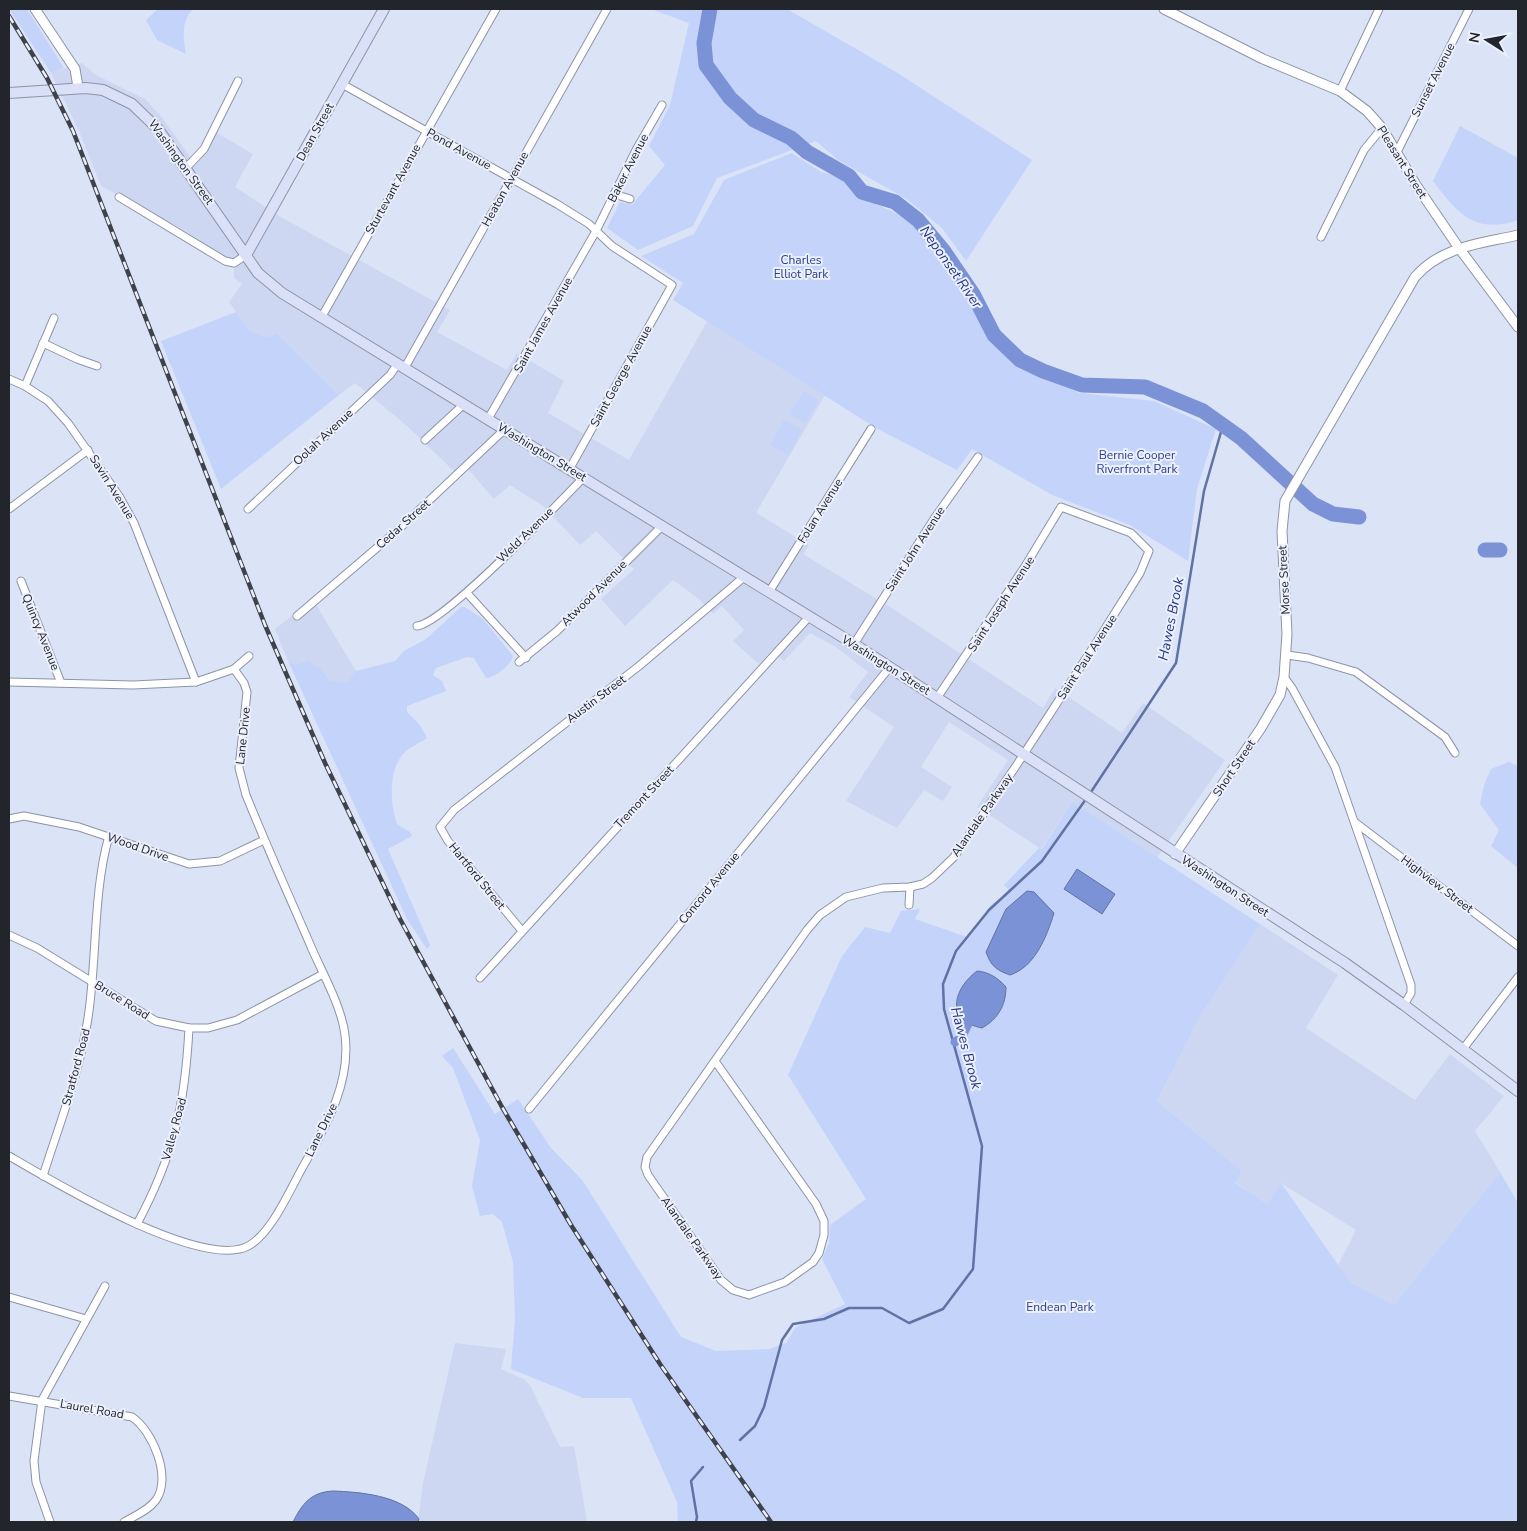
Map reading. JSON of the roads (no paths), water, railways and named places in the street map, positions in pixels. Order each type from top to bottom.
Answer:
[{"type":"main road","name":"Dean Street","points":[[246,255],[384,9]]},
{"type":"main road","name":"Washington Street","points":[[9,93],[78,87],[103,90],[132,104],[150,119],[258,273],[272,286],[400,367],[570,468],[808,618],[890,667],[1404,1004],[1518,1091]]},
{"type":"street","points":[[35,9],[75,70],[78,87]]},
{"type":"street","name":"Sturtevant Avenue","points":[[322,318],[426,130],[496,9]]},
{"type":"street","name":"Heaton Avenue","points":[[400,367],[607,9]]},
{"type":"street","name":"Pleasant Street","points":[[1164,9],[1263,59],[1340,91],[1354,99],[1382,128],[1416,186],[1459,248],[1518,326]]},
{"type":"street","points":[[1340,91],[1380,9]]},
{"type":"street","name":"Sunset Avenue","points":[[1397,152],[1469,9]]},
{"type":"street","points":[[186,168],[204,148],[238,81]]},
{"type":"street","name":"Pond Avenue","points":[[342,84],[573,214],[612,246],[672,285]]},
{"type":"street","name":"Baker Avenue","points":[[596,231],[662,105]]},
{"type":"street","points":[[1321,237],[1364,150],[1382,128]]},
{"type":"street","points":[[614,194],[630,199]]},
{"type":"street","points":[[119,197],[225,261],[234,263],[246,255]]},
{"type":"street","name":"Saint James Avenue","points":[[488,419],[596,231]]},
{"type":"street","name":"Morse Street","points":[[1284,677],[1287,656],[1282,531],[1288,493],[1415,277],[1432,260],[1459,248],[1518,235]]},
{"type":"street","name":"Saint George Avenue","points":[[570,468],[672,285]]},
{"type":"street","points":[[25,386],[54,318]]},
{"type":"street","points":[[44,343],[76,359],[97,366]]},
{"type":"street","name":"Oolah Avenue","points":[[248,509],[400,367]]},
{"type":"street","name":"Savin Avenue","points":[[9,379],[25,386],[48,401],[88,450],[119,496],[134,523],[196,682]]},
{"type":"street","points":[[425,440],[463,405]]},
{"type":"street","name":"Cedar Street","points":[[297,616],[399,528],[506,429]]},
{"type":"street","name":"Folan Avenue","points":[[769,592],[871,429]]},
{"type":"street","points":[[9,509],[88,450]]},
{"type":"street","name":"Saint John Avenue","points":[[854,644],[936,516],[978,456]]},
{"type":"street","name":"Weld Avenue","points":[[418,626],[430,623],[467,593],[584,477]]},
{"type":"street","name":"Saint Paul Avenue","points":[[1024,754],[1098,640],[1147,558],[1149,551],[1131,533],[1061,507]]},
{"type":"street","name":"Saint Joseph Avenue","points":[[937,698],[1024,568],[1061,507]]},
{"type":"street","name":"Atwood Avenue","points":[[467,593],[522,660],[557,631],[662,527]]},
{"type":"street","name":"Austin Street","points":[[445,818],[496,776],[639,666],[744,577]]},
{"type":"street","name":"Quincy Avenue","points":[[20,580],[61,683]]},
{"type":"street","name":"Tremont Street","points":[[480,978],[808,618]]},
{"type":"street","points":[[9,682],[142,685],[196,682],[234,669],[249,656]]},
{"type":"street","points":[[1287,656],[1308,658],[1356,672],[1445,737],[1455,753]]},
{"type":"street","name":"Concord Avenue","points":[[529,1109],[890,667]]},
{"type":"street","name":"Lane Drive","points":[[9,1156],[43,1176],[137,1224],[198,1247],[221,1250],[249,1246],[259,1238],[273,1220],[330,1117],[342,1080],[346,1060],[345,1033],[324,974],[246,795],[240,768],[247,692],[244,683],[234,669]]},
{"type":"street","points":[[1284,677],[1329,753],[1356,823],[1411,985],[1411,993],[1404,1004]]},
{"type":"street","name":"Short Street","points":[[1175,854],[1273,710],[1280,695],[1284,677]]},
{"type":"street","name":"Alandale Parkway","points":[[715,1061],[816,1204],[824,1221],[822,1244],[813,1262],[785,1282],[749,1295],[733,1290],[721,1280],[648,1175],[645,1167],[647,1157],[807,930],[820,915],[846,897],[860,892],[883,888],[910,887],[932,878],[954,857],[1024,754]]},
{"type":"street","name":"Wood Drive","points":[[9,819],[24,816],[54,821],[109,836],[189,864],[220,861],[264,840]]},
{"type":"street","name":"Hartford Street","points":[[445,818],[440,827],[448,841],[522,931]]},
{"type":"street","name":"Highview Street","points":[[1356,823],[1518,946]]},
{"type":"street","name":"Stratford Road","points":[[43,1176],[82,1052],[92,982],[100,890],[109,836]]},
{"type":"street","points":[[909,905],[910,887]]},
{"type":"street","name":"Bruce Road","points":[[9,935],[37,948],[156,1021],[189,1028],[208,1028],[237,1020],[324,974]]},
{"type":"street","points":[[1463,1049],[1518,976]]},
{"type":"street","name":"Valley Road","points":[[137,1224],[159,1178],[178,1123],[186,1078],[189,1028]]},
{"type":"street","points":[[50,1522],[36,1482],[34,1461],[42,1400],[105,1286]]},
{"type":"street","points":[[9,1297],[86,1319]]},
{"type":"street","name":"Laurel Road","points":[[9,1396],[42,1400],[132,1417],[148,1432],[156,1449],[162,1483],[161,1492],[150,1507],[124,1522]]},
{"type":"water","points":[[1077,869],[1115,894],[1102,914],[1064,889]]},
{"type":"water","points":[[1027,891],[1034,892],[1054,913],[1039,950],[1026,965],[1010,975],[995,967],[986,952],[1006,909]]},
{"type":"water","points":[[977,971],[993,976],[1006,987],[1003,1006],[997,1016],[982,1028],[970,1024],[963,1019],[958,1012],[957,1004],[962,987]]},
{"type":"water","points":[[333,1491],[355,1492],[391,1500],[411,1511],[419,1519],[418,1522],[293,1522],[308,1500],[319,1494]]},
{"type":"waterway","name":"Neponset River","points":[[710,9],[704,43],[706,65],[730,98],[754,120],[791,138],[807,152],[849,176],[862,192],[895,202],[918,220],[943,250],[973,294],[994,335],[1020,360],[1043,371],[1082,385],[1145,387],[1203,411],[1241,438],[1313,504],[1333,514],[1359,517]]},
{"type":"waterway","name":"Hawes Brook","points":[[1089,795],[1176,663],[1204,491],[1223,425]]},
{"type":"waterway","name":"Neponset River","points":[[1485,550],[1500,550]]},
{"type":"waterway","name":"Hawes Brook","points":[[740,1440],[755,1426],[764,1407],[782,1340],[793,1324],[824,1319],[849,1308],[882,1308],[909,1323],[943,1309],[973,1269],[982,1146],[944,1009],[943,984],[956,951],[989,910],[1042,861],[1086,799]]},
{"type":"waterway","points":[[963,1034],[973,1014]]},
{"type":"waterway","name":"Hawes Brook","points":[[696,1522],[697,1517],[691,1481],[703,1467]]},
{"type":"railway","points":[[9,16],[47,78],[73,131],[265,625],[325,763],[400,919],[502,1107],[571,1225],[660,1364],[771,1522]]},
{"type":"park label","name":"Charles Elliot Park","points":[[801,267]]},
{"type":"park label","name":"Bernie Cooper Riverfront Park","points":[[1137,462]]},
{"type":"park label","name":"Endean Park","points":[[1060,1307]]}]
